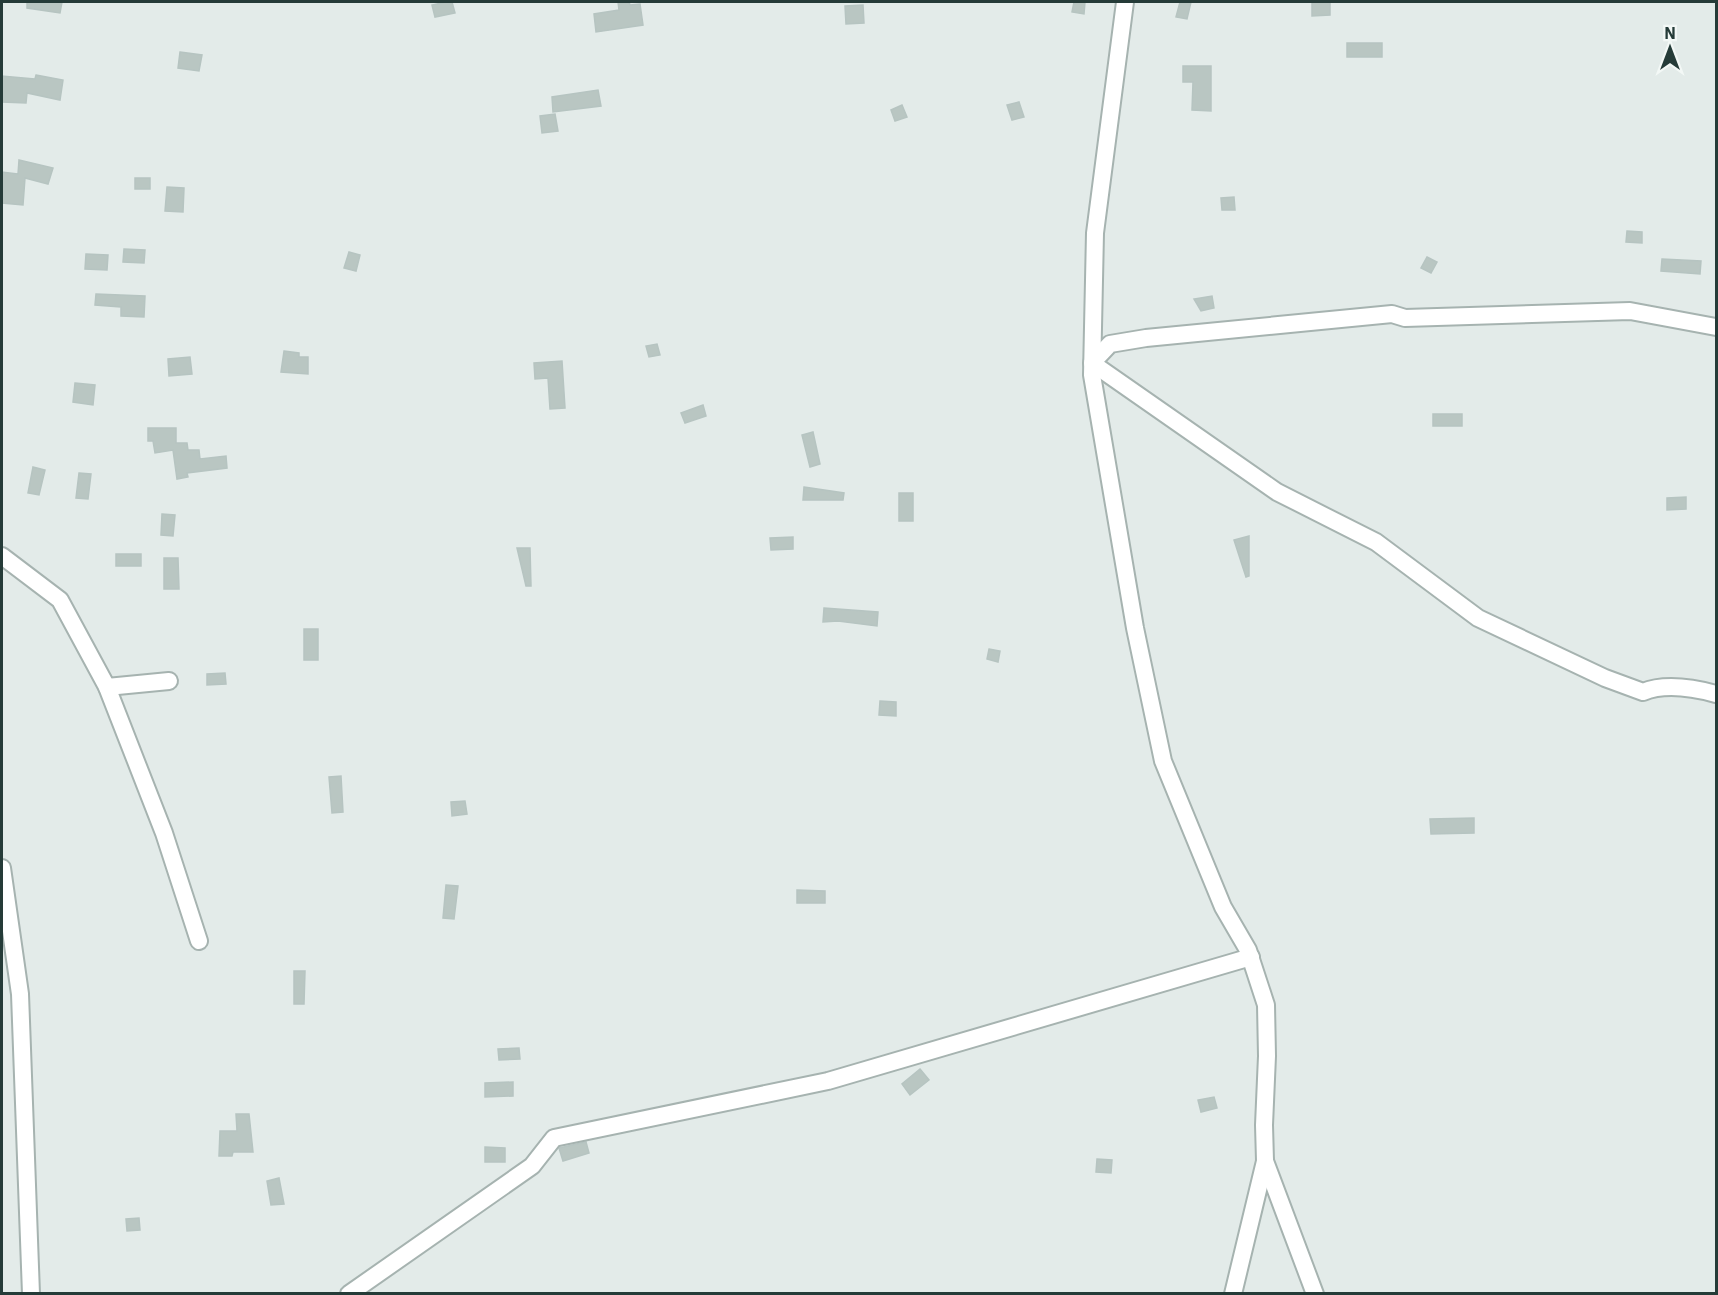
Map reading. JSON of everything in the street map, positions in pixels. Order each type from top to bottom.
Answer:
[{"type":"street","points":[[1125,2],[1095,233],[1092,375],[1133,616],[1163,761],[1224,907],[1251,957],[1266,1005],[1265,1161],[1233,1293]]},
{"type":"street","points":[[1092,363],[1110,344],[1146,338],[1392,314],[1405,318],[1630,310],[1716,327]]},
{"type":"street","points":[[1092,363],[1277,492],[1376,542],[1478,618],[1605,678],[1643,692],[1652,688],[1695,688],[1716,694]]},
{"type":"street","points":[[2,556],[60,600],[107,687],[164,833],[199,941]]},
{"type":"street","points":[[107,687],[169,681]]},
{"type":"street","points":[[2,868],[20,994],[31,1293]]},
{"type":"street","points":[[349,1293],[532,1166],[554,1138],[828,1081],[1251,957]]},
{"type":"street","points":[[1265,1161],[1315,1293]]},
{"type":"building","points":[[27,2],[62,2],[60,13],[27,8]]},
{"type":"building","points":[[452,2],[455,13],[435,17],[432,5]]},
{"type":"building","points":[[618,2],[629,2],[630,5],[640,4],[643,25],[596,32],[594,14],[619,10]]},
{"type":"building","points":[[1074,2],[1085,2],[1084,14],[1072,12]]},
{"type":"building","points":[[1180,2],[1191,2],[1187,19],[1176,17]]},
{"type":"building","points":[[1312,2],[1330,2],[1330,15],[1312,16]]},
{"type":"building","points":[[863,5],[864,23],[846,24],[845,6]]},
{"type":"building","points":[[1347,43],[1382,43],[1382,57],[1347,57]]},
{"type":"building","points":[[180,52],[202,55],[199,71],[178,68]]},
{"type":"building","points":[[1183,66],[1211,66],[1211,111],[1192,110],[1193,82],[1183,82]]},
{"type":"building","points":[[36,75],[63,80],[60,100],[27,93],[26,103],[2,102],[2,76],[35,79]]},
{"type":"building","points":[[598,90],[601,106],[553,112],[552,97]]},
{"type":"building","points":[[1019,102],[1024,117],[1012,120],[1007,105]]},
{"type":"building","points":[[902,105],[907,117],[895,121],[891,110]]},
{"type":"building","points":[[555,114],[558,131],[542,133],[540,116]]},
{"type":"building","points":[[19,160],[53,168],[48,184],[25,178],[23,205],[2,203],[2,172],[18,174]]},
{"type":"building","points":[[135,178],[150,178],[150,189],[135,189]]},
{"type":"building","points":[[167,187],[184,188],[183,212],[165,211]]},
{"type":"building","points":[[1234,197],[1235,210],[1222,210],[1221,198]]},
{"type":"building","points":[[1627,231],[1642,232],[1642,243],[1626,242]]},
{"type":"building","points":[[124,249],[145,250],[144,263],[123,262]]},
{"type":"building","points":[[349,252],[360,255],[356,271],[344,268]]},
{"type":"building","points":[[86,254],[108,255],[107,270],[85,269]]},
{"type":"building","points":[[1427,257],[1437,262],[1431,273],[1421,268]]},
{"type":"building","points":[[1662,259],[1701,261],[1700,274],[1661,271]]},
{"type":"building","points":[[96,294],[145,296],[144,317],[121,316],[121,307],[95,305]]},
{"type":"building","points":[[1212,296],[1214,308],[1201,311],[1194,299]]},
{"type":"building","points":[[657,344],[660,355],[649,357],[646,346]]},
{"type":"building","points":[[284,351],[299,353],[299,357],[308,357],[308,374],[281,372]]},
{"type":"building","points":[[190,357],[192,374],[169,376],[168,359]]},
{"type":"building","points":[[562,361],[565,408],[550,409],[548,378],[535,379],[534,363]]},
{"type":"building","points":[[75,383],[95,385],[93,405],[73,402]]},
{"type":"building","points":[[703,405],[706,416],[685,423],[681,413]]},
{"type":"building","points":[[1433,414],[1462,414],[1462,426],[1433,426]]},
{"type":"building","points":[[148,428],[176,428],[176,443],[187,443],[188,450],[199,450],[200,459],[226,456],[227,468],[187,473],[188,477],[177,479],[173,450],[155,453],[153,441],[148,441]]},
{"type":"building","points":[[813,432],[820,464],[810,467],[802,435]]},
{"type":"building","points":[[33,467],[45,470],[39,495],[28,493]]},
{"type":"building","points":[[79,473],[91,474],[88,499],[76,498]]},
{"type":"building","points":[[804,487],[844,493],[843,500],[803,500]]},
{"type":"building","points":[[899,493],[913,493],[913,521],[899,521]]},
{"type":"building","points":[[1686,497],[1686,509],[1667,510],[1667,498]]},
{"type":"building","points":[[162,514],[175,515],[173,536],[161,535]]},
{"type":"building","points":[[1249,536],[1249,576],[1246,577],[1234,540]]},
{"type":"building","points":[[793,537],[793,549],[771,550],[770,538]]},
{"type":"building","points":[[517,548],[530,548],[531,586],[526,586]]},
{"type":"building","points":[[116,554],[141,554],[141,566],[116,566]]},
{"type":"building","points":[[164,558],[178,558],[179,589],[164,589]]},
{"type":"building","points":[[824,608],[878,612],[877,626],[838,621],[823,622]]},
{"type":"building","points":[[304,629],[318,629],[318,660],[304,660]]},
{"type":"building","points":[[989,649],[1000,651],[998,662],[987,659]]},
{"type":"building","points":[[225,673],[226,684],[207,685],[207,674]]},
{"type":"building","points":[[880,701],[896,702],[896,716],[879,715]]},
{"type":"building","points":[[341,776],[343,812],[332,813],[329,777]]},
{"type":"building","points":[[465,801],[467,814],[452,816],[451,802]]},
{"type":"building","points":[[1474,818],[1474,833],[1431,834],[1430,819]]},
{"type":"building","points":[[446,885],[458,886],[454,919],[443,918]]},
{"type":"building","points":[[797,890],[825,891],[825,903],[797,903]]},
{"type":"building","points":[[294,971],[305,971],[304,1004],[294,1004]]},
{"type":"building","points":[[519,1048],[520,1059],[499,1060],[498,1049]]},
{"type":"building","points":[[920,1069],[929,1080],[910,1095],[902,1084]]},
{"type":"building","points":[[513,1082],[513,1096],[485,1097],[485,1083]]},
{"type":"building","points":[[1214,1097],[1217,1108],[1201,1112],[1198,1100]]},
{"type":"building","points":[[236,1114],[249,1114],[253,1152],[233,1152],[232,1156],[219,1156],[220,1131],[237,1131]]},
{"type":"building","points":[[586,1142],[589,1153],[563,1161],[559,1148]]},
{"type":"building","points":[[485,1147],[505,1148],[505,1162],[485,1162]]},
{"type":"building","points":[[1097,1159],[1112,1160],[1111,1173],[1096,1172]]},
{"type":"building","points":[[279,1178],[284,1204],[271,1205],[267,1181]]},
{"type":"building","points":[[139,1218],[140,1230],[127,1231],[126,1219]]}]
